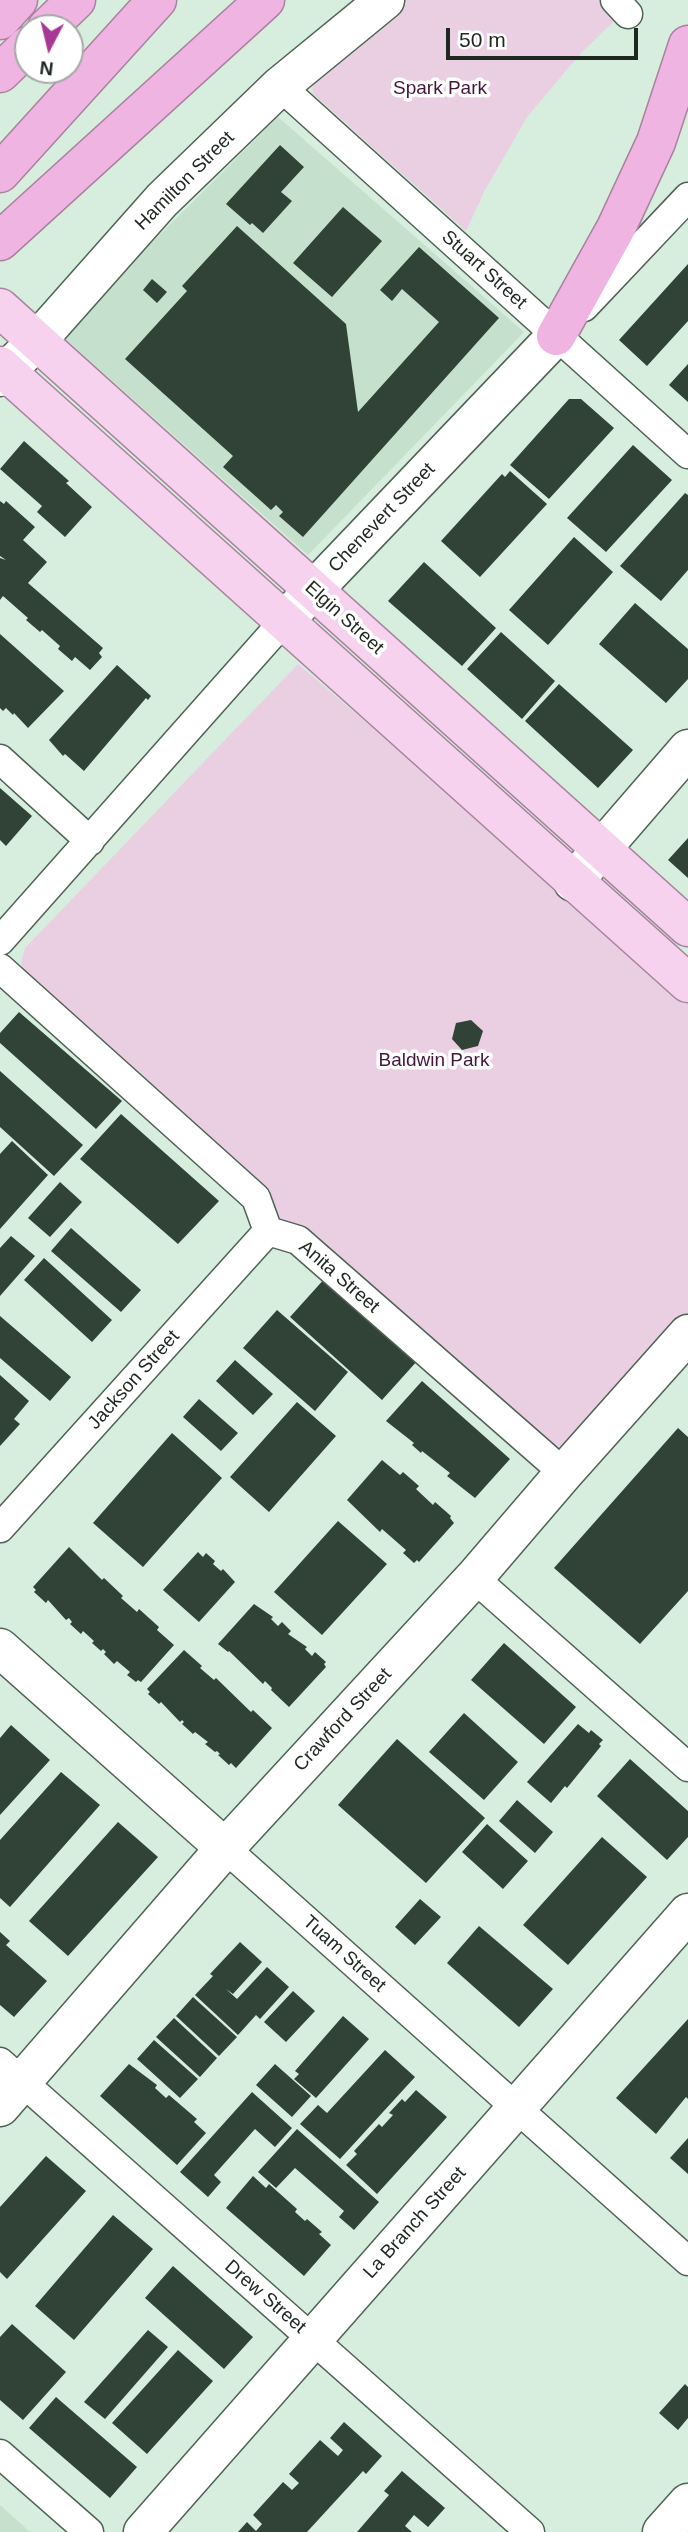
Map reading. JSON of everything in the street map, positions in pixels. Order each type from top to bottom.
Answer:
[{"type":"highway","points":[[0,20],[18,0]]},
{"type":"highway","points":[[62,14],[76,0]]},
{"type":"highway","points":[[0,173],[157,0]]},
{"type":"highway","points":[[0,241],[265,0]]},
{"type":"highway","points":[[556,336],[616,228],[656,142],[688,45]]},
{"type":"highway","points":[[0,73],[14,60]]},
{"type":"main road","name":"Elgin Street","points":[[4,311],[688,927]]},
{"type":"main road","points":[[2,371],[688,984]]},
{"type":"street","name":"Hamilton Street","points":[[2,371],[36,342],[162,200],[280,86],[385,0]]},
{"type":"street","name":"Stuart Street","points":[[280,86],[688,454]]},
{"type":"street","name":"Chenevert Street","points":[[0,941],[283,622],[688,197]]},
{"type":"street","points":[[573,881],[688,749]]},
{"type":"street","points":[[0,759],[90,841]]},
{"type":"street","points":[[0,968],[256,1198],[268,1231]]},
{"type":"street","name":"Anita Street","points":[[268,1231],[298,1240],[564,1473]]},
{"type":"street","name":"Jackson Street","points":[[0,1528],[268,1231]]},
{"type":"street","name":"Crawford Street","points":[[7,2084],[474,1578],[564,1473],[682,1354]]},
{"type":"street","points":[[474,1578],[688,1767]]},
{"type":"street","name":"Tuam Street","points":[[0,1648],[688,2261]]},
{"type":"street","name":"La Branch Street","points":[[143,2532],[688,1913]]},
{"type":"street","name":"Drew Street","points":[[7,2084],[312,2338],[530,2532]]},
{"type":"street","points":[[0,2454],[89,2532]]},
{"type":"street","points":[[662,2532],[688,2503]]},
{"type":"shaded area","points":[[278,117],[524,332],[308,555],[60,334]]},
{"type":"shaded area","points":[[0,2505],[30,2532],[0,2532]]},
{"type":"green space","name":"Spark Park","points":[[404,0],[636,0],[582,52],[527,117],[484,192],[466,231],[313,94],[312,83],[315,76]]},
{"type":"green space","name":"Baldwin Park","points":[[298,664],[688,997],[688,1318],[569,1446],[553,1446],[281,1225],[28,976],[21,963],[25,948]]},
{"type":"building","points":[[280,145],[304,167],[281,192],[292,201],[263,233],[226,204]]},
{"type":"building","points":[[343,207],[382,241],[332,297],[293,263]]},
{"type":"building","points":[[237,226],[346,324],[358,412],[439,322],[402,289],[392,301],[380,290],[419,247],[499,318],[303,537],[279,516],[283,512],[276,505],[271,510],[223,467],[233,456],[125,359],[187,291],[182,286]]},
{"type":"building","points":[[688,264],[688,321],[647,366],[619,340]]},
{"type":"building","points":[[152,279],[167,292],[157,303],[143,290]]},
{"type":"building","points":[[688,364],[688,402],[669,385]]},
{"type":"building","points":[[569,399],[581,399],[614,428],[549,499],[510,465]]},
{"type":"building","points":[[24,441],[69,481],[66,483],[92,507],[65,537],[37,512],[42,506],[0,469]]},
{"type":"building","points":[[633,445],[672,480],[606,552],[567,518]]},
{"type":"building","points":[[510,471],[547,504],[480,577],[441,541],[502,474],[505,477]]},
{"type":"building","points":[[685,493],[688,495],[688,570],[661,601],[620,566]]},
{"type":"building","points":[[0,501],[4,504],[6,501],[35,527],[23,540],[47,562],[28,583],[103,648],[99,653],[102,657],[90,670],[75,657],[72,661],[58,649],[60,646],[26,620],[28,618],[3,596],[0,600],[0,558],[6,560],[0,556]]},
{"type":"building","points":[[574,537],[613,572],[548,645],[509,610]]},
{"type":"building","points":[[424,562],[496,628],[462,666],[388,601]]},
{"type":"building","points":[[635,603],[688,649],[688,679],[666,703],[599,644]]},
{"type":"building","points":[[501,632],[555,681],[522,719],[467,669]]},
{"type":"building","points":[[0,634],[64,691],[28,728],[14,713],[13,715],[6,708],[3,711],[0,708]]},
{"type":"building","points":[[117,665],[151,696],[148,700],[146,698],[84,771],[65,754],[63,756],[49,740]]},
{"type":"building","points":[[559,684],[633,750],[598,788],[525,721]]},
{"type":"building","points":[[0,788],[32,816],[6,846],[0,840]]},
{"type":"building","points":[[688,838],[688,878],[668,860]]},
{"type":"building","points":[[19,1012],[122,1101],[96,1129],[0,1043],[0,1033]]},
{"type":"building","points":[[471,1020],[483,1031],[478,1046],[462,1050],[452,1039],[456,1023]]},
{"type":"building","points":[[0,1071],[83,1145],[54,1176],[0,1127]]},
{"type":"building","points":[[121,1114],[219,1201],[178,1244],[80,1159]]},
{"type":"building","points":[[12,1141],[48,1175],[0,1229],[0,1154]]},
{"type":"building","points":[[60,1182],[82,1202],[50,1237],[28,1218]]},
{"type":"building","points":[[71,1228],[141,1290],[121,1312],[51,1251]]},
{"type":"building","points":[[11,1236],[35,1256],[0,1296],[0,1248]]},
{"type":"building","points":[[44,1258],[112,1320],[92,1342],[24,1280]]},
{"type":"building","points":[[326,1277],[418,1360],[382,1400],[290,1317]]},
{"type":"building","points":[[277,1310],[348,1372],[315,1411],[243,1348]]},
{"type":"building","points":[[0,1316],[71,1377],[50,1401],[0,1358]]},
{"type":"building","points":[[235,1360],[273,1394],[253,1415],[216,1381]]},
{"type":"building","points":[[0,1375],[29,1401],[14,1419],[20,1424],[0,1446]]},
{"type":"building","points":[[422,1381],[510,1459],[475,1498],[447,1476],[450,1473],[422,1451],[421,1453],[412,1445],[414,1443],[386,1421]]},
{"type":"building","points":[[199,1399],[238,1433],[221,1451],[183,1417]]},
{"type":"building","points":[[297,1402],[336,1436],[269,1512],[230,1477]]},
{"type":"building","points":[[678,1428],[688,1437],[688,1591],[640,1644],[554,1568]]},
{"type":"building","points":[[172,1433],[222,1478],[143,1567],[93,1523]]},
{"type":"building","points":[[382,1460],[400,1475],[403,1472],[419,1486],[416,1489],[433,1505],[435,1502],[451,1516],[454,1523],[419,1562],[417,1560],[414,1563],[403,1553],[406,1550],[382,1529],[380,1532],[347,1500]]},
{"type":"building","points":[[338,1521],[387,1564],[322,1635],[274,1592]]},
{"type":"building","points":[[69,1547],[102,1580],[104,1578],[123,1596],[121,1598],[137,1612],[139,1609],[159,1627],[157,1630],[174,1645],[141,1682],[136,1682],[127,1675],[130,1672],[117,1661],[114,1664],[104,1654],[106,1652],[103,1649],[101,1651],[83,1631],[81,1634],[70,1624],[72,1622],[69,1618],[66,1620],[48,1600],[46,1603],[34,1592],[36,1590],[33,1587]]},
{"type":"building","points":[[198,1552],[203,1557],[206,1553],[215,1561],[213,1564],[221,1571],[223,1569],[235,1582],[199,1622],[163,1590]]},
{"type":"building","points":[[254,1604],[273,1617],[271,1619],[278,1626],[282,1622],[291,1631],[288,1634],[307,1647],[305,1649],[312,1656],[315,1652],[326,1662],[326,1667],[289,1707],[265,1681],[263,1684],[218,1644]]},
{"type":"building","points":[[504,1643],[576,1707],[544,1744],[471,1680]]},
{"type":"building","points":[[184,1650],[202,1666],[200,1668],[214,1680],[216,1678],[272,1728],[236,1768],[205,1744],[208,1742],[195,1732],[193,1734],[182,1724],[182,1720],[180,1722],[161,1702],[159,1704],[148,1694],[150,1692],[147,1689]]},
{"type":"building","points":[[464,1713],[518,1762],[484,1800],[429,1752]]},
{"type":"building","points":[[578,1724],[603,1740],[599,1744],[601,1746],[567,1788],[565,1786],[551,1803],[527,1782]]},
{"type":"building","points":[[11,1725],[50,1760],[0,1815],[0,1738]]},
{"type":"building","points":[[397,1739],[485,1818],[426,1883],[338,1805]]},
{"type":"building","points":[[630,1759],[688,1811],[688,1837],[667,1860],[597,1796]]},
{"type":"building","points":[[61,1772],[100,1805],[10,1907],[0,1898],[0,1840]]},
{"type":"building","points":[[517,1800],[553,1832],[535,1853],[499,1821]]},
{"type":"building","points":[[118,1822],[158,1857],[68,1956],[29,1921]]},
{"type":"building","points":[[487,1824],[528,1861],[503,1889],[462,1852]]},
{"type":"building","points":[[602,1837],[647,1877],[568,1965],[523,1925]]},
{"type":"building","points":[[420,1899],[441,1917],[415,1945],[395,1927]]},
{"type":"building","points":[[479,1926],[553,1989],[519,2027],[447,1963]]},
{"type":"building","points":[[0,1932],[10,1941],[6,1945],[47,1981],[14,2017],[0,2005]]},
{"type":"building","points":[[240,1942],[262,1962],[233,1994],[226,1989],[237,1999],[267,1967],[289,1987],[260,2019],[256,2015],[238,2035],[195,1995],[213,1976],[210,1974]]},
{"type":"building","points":[[293,1991],[315,2011],[286,2042],[264,2022]]},
{"type":"building","points":[[193,1997],[237,2037],[219,2056],[176,2016]]},
{"type":"building","points":[[343,2016],[369,2039],[316,2098],[294,2079],[299,2074],[295,2071]]},
{"type":"building","points":[[174,2018],[217,2058],[200,2077],[156,2037]]},
{"type":"building","points":[[688,2019],[688,2099],[686,2097],[656,2134],[616,2098]]},
{"type":"building","points":[[154,2040],[198,2079],[180,2098],[137,2059]]},
{"type":"building","points":[[385,2050],[415,2077],[340,2159],[300,2124],[318,2105],[327,2113]]},
{"type":"building","points":[[129,2064],[157,2085],[155,2088],[166,2098],[169,2095],[197,2119],[194,2122],[206,2133],[177,2165],[100,2096]]},
{"type":"building","points":[[275,2064],[311,2096],[292,2117],[256,2085]]},
{"type":"building","points":[[416,2090],[447,2117],[377,2194],[346,2165],[357,2154],[354,2151],[379,2124],[382,2127],[393,2115],[389,2113],[402,2099],[405,2102]]},
{"type":"building","points":[[252,2092],[292,2128],[275,2147],[255,2129],[214,2175],[221,2182],[208,2197],[180,2172]]},
{"type":"building","points":[[297,2129],[379,2202],[354,2230],[339,2217],[344,2211],[295,2168],[276,2188],[258,2172]]},
{"type":"building","points":[[688,2138],[688,2174],[670,2158]]},
{"type":"building","points":[[46,2156],[86,2191],[7,2279],[0,2272],[0,2207]]},
{"type":"building","points":[[253,2176],[266,2188],[269,2184],[297,2209],[295,2212],[322,2232],[319,2234],[331,2245],[304,2276],[226,2208]]},
{"type":"building","points":[[113,2215],[153,2249],[74,2340],[35,2306]]},
{"type":"building","points":[[173,2266],[253,2337],[224,2369],[145,2298]]},
{"type":"building","points":[[12,2324],[66,2372],[23,2420],[0,2400],[0,2337]]},
{"type":"building","points":[[148,2330],[168,2347],[105,2419],[84,2402]]},
{"type":"building","points":[[178,2350],[213,2381],[147,2454],[112,2423]]},
{"type":"building","points":[[685,2384],[688,2387],[688,2418],[678,2430],[659,2413]]},
{"type":"building","points":[[56,2397],[137,2467],[110,2498],[29,2428]]},
{"type":"building","points":[[344,2422],[382,2456],[366,2474],[363,2471],[307,2532],[238,2532],[247,2522],[256,2531],[262,2524],[253,2515],[283,2482],[292,2490],[299,2483],[289,2474],[320,2440],[338,2456],[343,2450],[330,2438]]},
{"type":"building","points":[[402,2471],[445,2508],[428,2527],[414,2515],[405,2526],[412,2532],[357,2532],[389,2495],[384,2491]]}]
